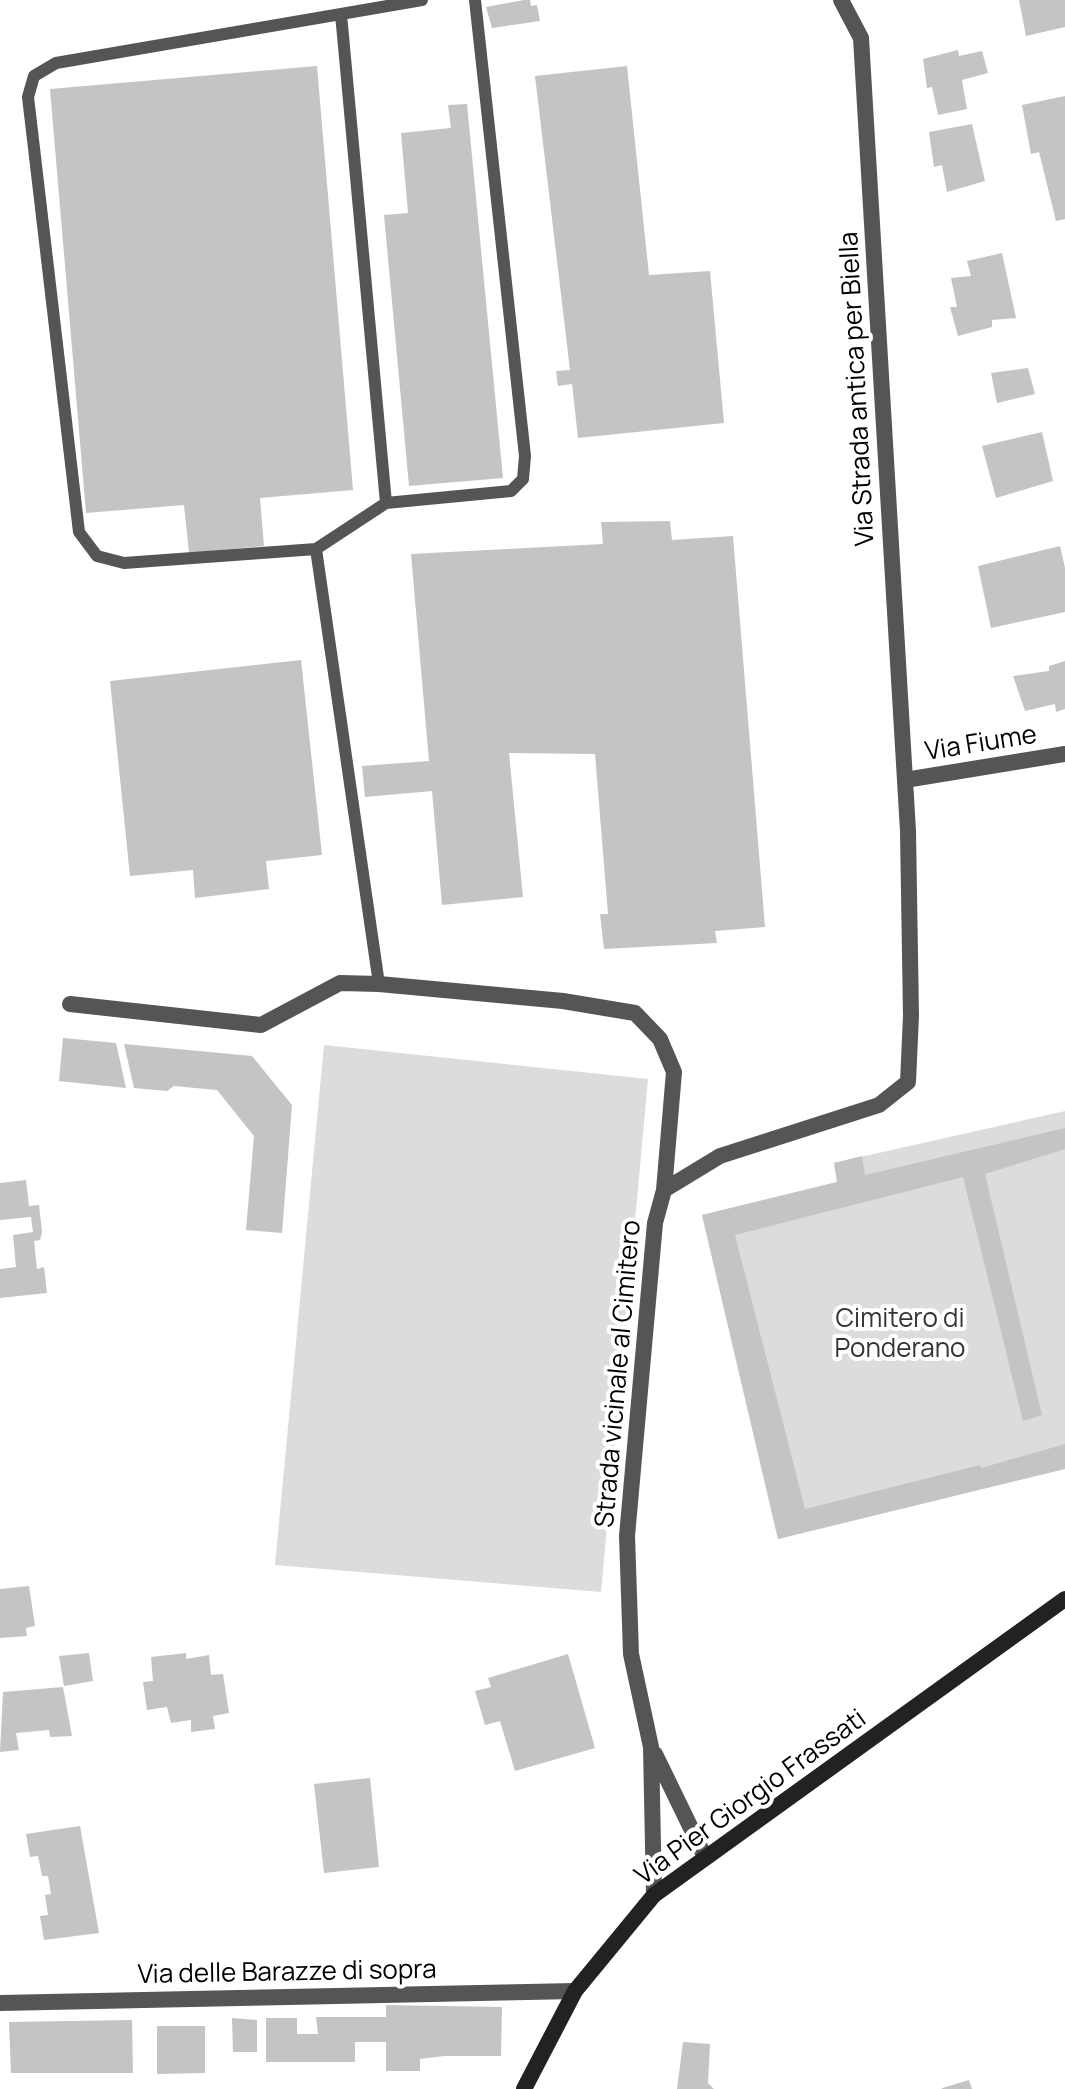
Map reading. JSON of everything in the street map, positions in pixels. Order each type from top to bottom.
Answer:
[{"type":"street","name":"Via Strada antica per Biella","points":[[841,0],[861,38],[905,780]]},
{"type":"street","name":"Via Fiume","points":[[905,780],[1065,754]]},
{"type":"street","name":"Strada vicinale al Cimitero","points":[[654,1895],[651,1747],[631,1654],[627,1536],[655,1223],[664,1190],[720,1156],[879,1105],[908,1082],[911,1016],[905,780]]},
{"type":"street","points":[[70,1004],[261,1025],[340,983],[563,1001],[635,1013],[660,1039],[674,1072],[664,1190]]},
{"type":"street","name":"Via Pier Giorgio Frassati","points":[[524,2089],[575,1991],[654,1895],[1065,1599]]},
{"type":"street","name":"Strada vicinale al Cimitero","points":[[651,1747],[705,1857]]},
{"type":"street","name":"Via delle Barazze di sopra","points":[[0,2003],[575,1991]]},
{"type":"lane","points":[[422,0],[56,63],[34,76],[28,97],[79,532],[97,556],[124,563],[316,549],[386,503],[511,491],[523,479],[525,456],[475,0]]},
{"type":"lane","points":[[341,14],[386,503]]},
{"type":"lane","points":[[316,549],[379,984]]},
{"type":"green space","points":[[324,1045],[648,1079],[601,1592],[275,1565]]},
{"type":"green space","name":"Cimitero di Ponderano","points":[[1065,1111],[1065,1468],[778,1539],[702,1215],[837,1182],[834,1163]]},
{"type":"building","points":[[530,0],[531,6],[537,5],[540,21],[492,28],[486,7]]},
{"type":"building","points":[[1019,0],[1065,0],[1065,27],[1026,36]]},
{"type":"building","points":[[958,50],[959,56],[982,51],[988,73],[962,80],[967,109],[938,115],[932,87],[927,88],[923,59]]},
{"type":"building","points":[[317,66],[353,490],[260,498],[264,546],[189,553],[184,505],[86,513],[50,89]]},
{"type":"building","points":[[627,66],[649,275],[710,271],[724,423],[578,438],[572,384],[558,386],[556,371],[570,370],[535,76]]},
{"type":"building","points":[[1065,96],[1065,219],[1056,221],[1039,152],[1031,154],[1022,105]]},
{"type":"building","points":[[467,104],[503,478],[409,486],[384,215],[408,213],[401,133],[451,128],[448,105]]},
{"type":"building","points":[[972,124],[985,181],[947,192],[942,165],[934,167],[929,132]]},
{"type":"building","points":[[1002,253],[1016,318],[992,320],[992,327],[958,336],[950,307],[957,307],[951,278],[971,276],[967,261]]},
{"type":"building","points":[[1028,368],[1035,394],[997,403],[991,373]]},
{"type":"building","points":[[1042,432],[1053,481],[996,498],[982,446]]},
{"type":"building","points":[[670,521],[672,540],[733,536],[765,927],[715,931],[717,943],[604,949],[600,914],[608,914],[595,754],[509,753],[523,897],[442,905],[432,791],[365,797],[362,766],[429,761],[411,554],[603,544],[601,522]]},
{"type":"building","points":[[1060,546],[1065,568],[1065,612],[991,628],[978,566]]},
{"type":"building","points":[[301,660],[322,855],[266,861],[269,889],[195,898],[193,870],[130,876],[110,681]]},
{"type":"building","points":[[1065,661],[1065,709],[1056,712],[1055,704],[1025,711],[1013,676],[1049,671],[1049,666]]},
{"type":"building","points":[[63,1038],[116,1043],[126,1088],[59,1081]]},
{"type":"building","points":[[124,1044],[252,1056],[292,1105],[282,1233],[246,1230],[254,1136],[217,1090],[174,1086],[167,1091],[134,1088]]},
{"type":"building","points":[[1065,1128],[1065,1149],[985,1174],[1042,1415],[1023,1421],[963,1177],[735,1235],[805,1509],[980,1465],[981,1468],[1065,1444],[1065,1469],[778,1539],[702,1215],[837,1182],[834,1163],[862,1156],[865,1175]]},
{"type":"building","points":[[26,1180],[29,1206],[39,1205],[42,1232],[40,1240],[34,1241],[37,1269],[44,1267],[47,1293],[0,1298],[0,1269],[16,1267],[13,1235],[33,1232],[31,1217],[0,1220],[0,1183]]},
{"type":"building","points":[[29,1586],[35,1626],[26,1628],[27,1636],[0,1638],[0,1589]]},
{"type":"building","points":[[89,1653],[93,1681],[64,1686],[59,1656]]},
{"type":"building","points":[[186,1653],[186,1659],[209,1655],[211,1675],[223,1674],[229,1713],[213,1716],[215,1729],[191,1732],[191,1720],[171,1723],[167,1707],[147,1710],[143,1682],[153,1681],[151,1657]]},
{"type":"building","points":[[568,1654],[595,1748],[515,1771],[500,1721],[485,1725],[475,1691],[491,1687],[488,1678]]},
{"type":"building","points":[[63,1687],[72,1736],[50,1737],[49,1730],[16,1733],[19,1750],[0,1752],[3,1692]]},
{"type":"building","points":[[370,1778],[379,1867],[324,1873],[314,1784]]},
{"type":"building","points":[[80,1826],[99,1933],[44,1940],[40,1916],[48,1915],[45,1895],[51,1894],[48,1876],[42,1876],[38,1856],[30,1857],[26,1834]]},
{"type":"building","points":[[386,2005],[502,2007],[501,2056],[420,2059],[420,2071],[386,2071],[386,2042],[355,2042],[355,2062],[266,2062],[266,2018],[297,2018],[297,2034],[318,2034],[316,2017],[386,2017]]},
{"type":"building","points":[[232,2018],[257,2020],[257,2052],[233,2052]]},
{"type":"building","points":[[132,2020],[133,2073],[11,2073],[9,2022]]},
{"type":"building","points":[[157,2026],[205,2026],[205,2073],[157,2074]]},
{"type":"building","points":[[683,2042],[710,2044],[708,2083],[714,2089],[677,2089]]},
{"type":"building","points":[[969,2080],[972,2089],[942,2089],[942,2088]]}]
